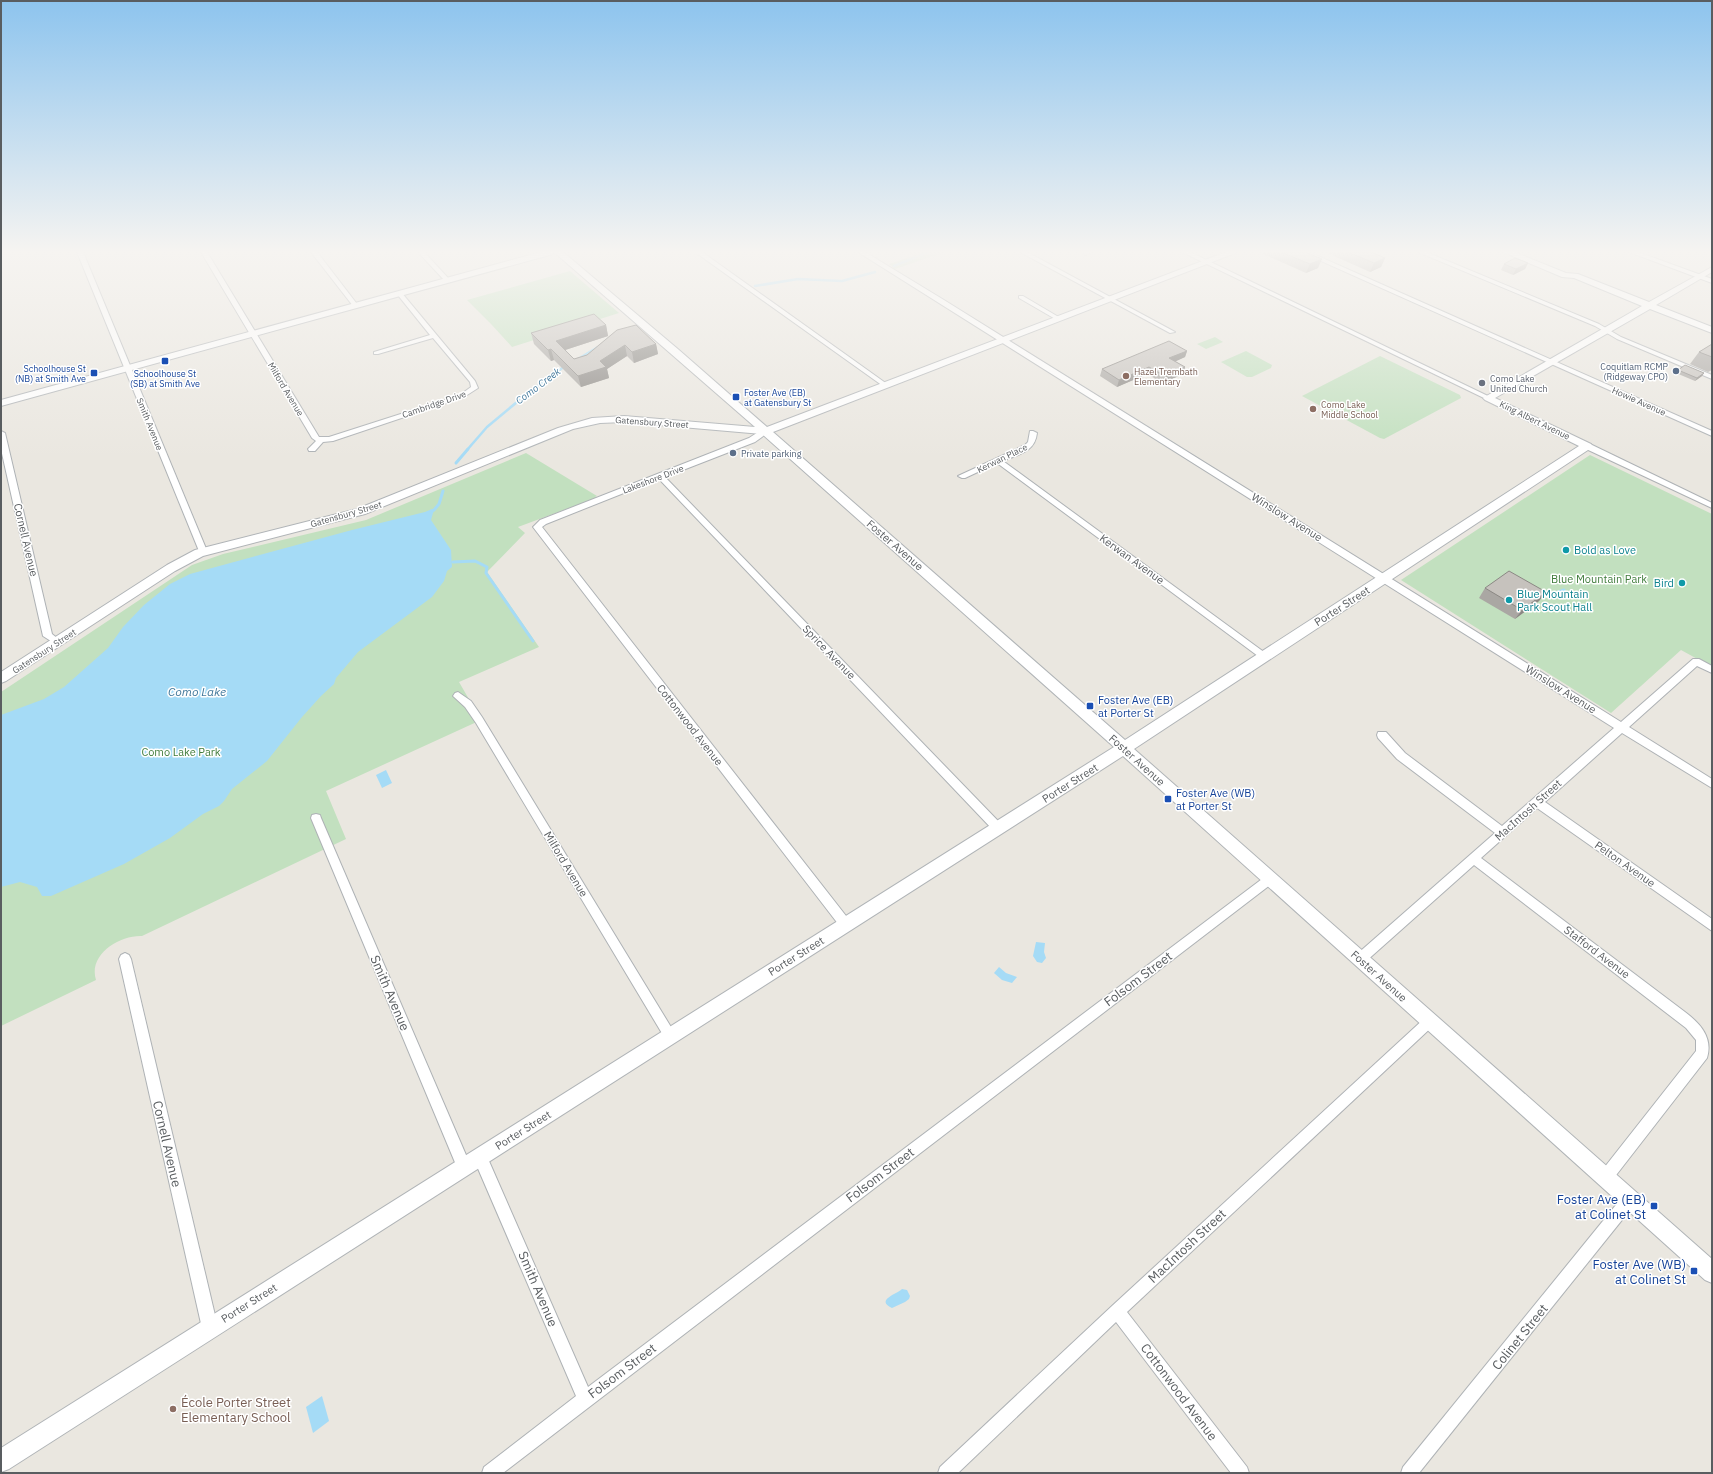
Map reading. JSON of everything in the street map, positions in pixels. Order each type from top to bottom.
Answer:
[{"type":"street","name":"Smith Avenue","points":[[108,321],[203,551]]},
{"type":"street","name":"Milford Avenue","points":[[245,321],[316,438],[321,440]]},
{"type":"street","points":[[1,403],[297,321]]},
{"type":"street","name":"Cambridge Drive","points":[[321,440],[330,439],[462,396],[475,388],[473,382],[422,321]]},
{"type":"street","name":"Foster Avenue","points":[[639,321],[1124,748],[1712,1273]]},
{"type":"street","points":[[795,321],[885,385]]},
{"type":"street","name":"Winslow Avenue","points":[[973,321],[1712,784]]},
{"type":"street","name":"Gatensbury Street","points":[[1,678],[171,568],[203,551],[361,512],[562,430],[584,423],[624,419],[766,431],[1054,321]]},
{"type":"street","points":[[1151,321],[1172,332]]},
{"type":"street","name":"King Albert Avenue","points":[[1328,321],[1712,506]]},
{"type":"street","name":"Howie Avenue","points":[[1458,321],[1712,434]]},
{"type":"street","points":[[1586,321],[1606,329],[1618,331],[1640,342],[1712,371]]},
{"type":"street","points":[[1488,398],[1620,321]]},
{"type":"street","points":[[1680,321],[1712,334]]},
{"type":"street","points":[[1686,321],[1712,330]]},
{"type":"street","points":[[1606,329],[1618,338],[1712,377]]},
{"type":"street","points":[[376,353],[434,336]]},
{"type":"street","name":"Lakeshore Drive","points":[[539,524],[752,440],[766,431]]},
{"type":"street","name":"Cornell Avenue","points":[[1,433],[48,636],[57,642]]},
{"type":"street","name":"Kerwan Place","points":[[962,476],[1028,447],[1032,442],[1033,433]]},
{"type":"street","points":[[312,449],[321,440]]},
{"type":"street","name":"Porter Street","points":[[1,1461],[1124,748],[1587,446]]},
{"type":"street","name":"Kerwan Avenue","points":[[999,461],[1264,657]]},
{"type":"street","name":"Sprice Avenue","points":[[660,476],[998,828]]},
{"type":"street","name":"Cottonwood Avenue","points":[[539,524],[537,529],[846,925]]},
{"type":"street","name":"MacIntosh Street","points":[[1360,959],[1696,661],[1712,670]]},
{"type":"street","name":"Milford Avenue","points":[[458,696],[468,704],[479,720],[670,1036]]},
{"type":"street","points":[[1382,735],[1402,756],[1502,832]]},
{"type":"street","name":"Pelton Avenue","points":[[1537,802],[1712,926]]},
{"type":"street","name":"Smith Avenue","points":[[316,818],[464,1167]]},
{"type":"street","name":"Stafford Avenue","points":[[1474,859],[1689,1023],[1702,1037],[1704,1043],[1702,1054],[1605,1178]]},
{"type":"street","name":"Folsom Street","points":[[490,1473],[585,1399],[1270,879]]},
{"type":"street","name":"Cornell Avenue","points":[[125,959],[210,1328]]},
{"type":"street","name":"MacIntosh Street","points":[[946,1473],[1117,1311],[1430,1021]]},
{"type":"street","name":"Smith Avenue","points":[[480,1157],[585,1399]]},
{"type":"street","name":"Colinet Street","points":[[1409,1473],[1630,1200]]},
{"type":"street","name":"Cottonwood Avenue","points":[[1117,1311],[1241,1473]]},
{"type":"green space","points":[[488,321],[594,321],[512,347]]},
{"type":"green space","points":[[1215,337],[1223,342],[1206,349],[1197,344]]},
{"type":"green space","points":[[1246,351],[1272,365],[1271,368],[1252,377],[1247,377],[1221,362]]},
{"type":"green space","points":[[1380,356],[1460,395],[1461,398],[1384,439],[1302,396]]},
{"type":"green space","name":"Como Lake Park","points":[[526,453],[597,496],[595,497],[596,498],[518,527],[525,533],[487,572],[539,647],[459,682],[481,720],[326,791],[346,839],[142,936],[124,939],[115,943],[107,948],[97,962],[95,971],[96,980],[1,1026],[1,692],[192,565],[223,554],[366,520]]},
{"type":"green space","name":"Blue Mountain Park","points":[[1590,455],[1712,514],[1712,667],[1681,650],[1611,713],[1401,580]]},
{"type":"water","name":"Como Lake","points":[[432,509],[435,510],[431,520],[451,550],[452,567],[447,571],[444,581],[432,597],[358,652],[336,678],[334,684],[302,717],[267,761],[232,789],[219,806],[203,814],[170,838],[124,864],[51,896],[42,896],[37,887],[20,882],[1,887],[1,715],[44,699],[64,687],[108,648],[123,627],[144,605],[170,584],[190,574]]},
{"type":"water","points":[[386,770],[392,783],[382,788],[376,775]]},
{"type":"water","points":[[1036,942],[1045,943],[1044,952],[1046,958],[1042,963],[1037,962],[1033,956]]},
{"type":"water","points":[[999,967],[1006,973],[1017,977],[1012,983],[1002,980],[994,973]]},
{"type":"water","points":[[902,1289],[907,1290],[910,1296],[909,1299],[892,1308],[887,1305],[886,1300]]},
{"type":"water","points":[[322,1396],[329,1421],[313,1433],[306,1407]]},
{"type":"building","points":[[571,321],[601,321],[606,325],[556,341],[574,359],[587,355],[617,330],[636,325],[656,344],[632,352],[625,345],[600,361],[606,367],[578,376],[551,349],[548,350],[531,333]]},
{"type":"building","points":[[1169,341],[1187,351],[1169,358],[1185,367],[1165,376],[1149,367],[1119,380],[1102,369]]},
{"type":"building","points":[[1712,344],[1712,357],[1699,352]]},
{"type":"building","points":[[1685,365],[1704,373],[1697,378],[1678,370]]},
{"type":"building","points":[[1509,571],[1546,592],[1522,610],[1485,588]]},
{"type":"waterway","name":"Como Creek","points":[[578,359],[598,347]]},
{"type":"waterway","name":"Como Creek","points":[[467,450],[487,427],[523,397],[565,366]]},
{"type":"waterway","name":"Como Creek","points":[[456,463],[468,449]]},
{"type":"waterway","name":"Como Creek","points":[[434,510],[439,504],[443,491]]},
{"type":"waterway","points":[[453,562],[475,561],[487,567],[486,573],[533,641]]},
{"type":"waterway","points":[[1553,594],[1564,590]]},
{"type":"place","name":"Schoolhouse St (SB) at Smith Ave","points":[[165,361]]},
{"type":"place","name":"Coquitlam RCMP (Ridgeway CPO)","points":[[1676,371]]},
{"type":"place","name":"Schoolhouse St (NB) at Smith Ave","points":[[94,373]]},
{"type":"place","name":"Hazel Trembath Elementary","points":[[1126,376]]},
{"type":"place","name":"Como Lake United Church","points":[[1482,383]]},
{"type":"place","name":"Foster Ave (EB) at Gatensbury St","points":[[736,397]]},
{"type":"place","name":"Como Lake Middle School","points":[[1313,409]]},
{"type":"place","name":"Private parking","points":[[733,453]]},
{"type":"place","name":"Bold as Love","points":[[1566,550]]},
{"type":"place","name":"Bird","points":[[1682,583]]},
{"type":"place","name":"Blue Mountain Park Scout Hall","points":[[1509,600]]},
{"type":"place","name":"Foster Ave (EB) at Porter St","points":[[1090,706]]},
{"type":"place","name":"Foster Ave (WB) at Porter St","points":[[1168,799]]},
{"type":"place","name":"Foster Ave (EB) at Colinet St","points":[[1654,1206]]},
{"type":"place","name":"Foster Ave (WB) at Colinet St","points":[[1694,1271]]},
{"type":"place","name":"École Porter Street Elementary School","points":[[173,1409]]}]
